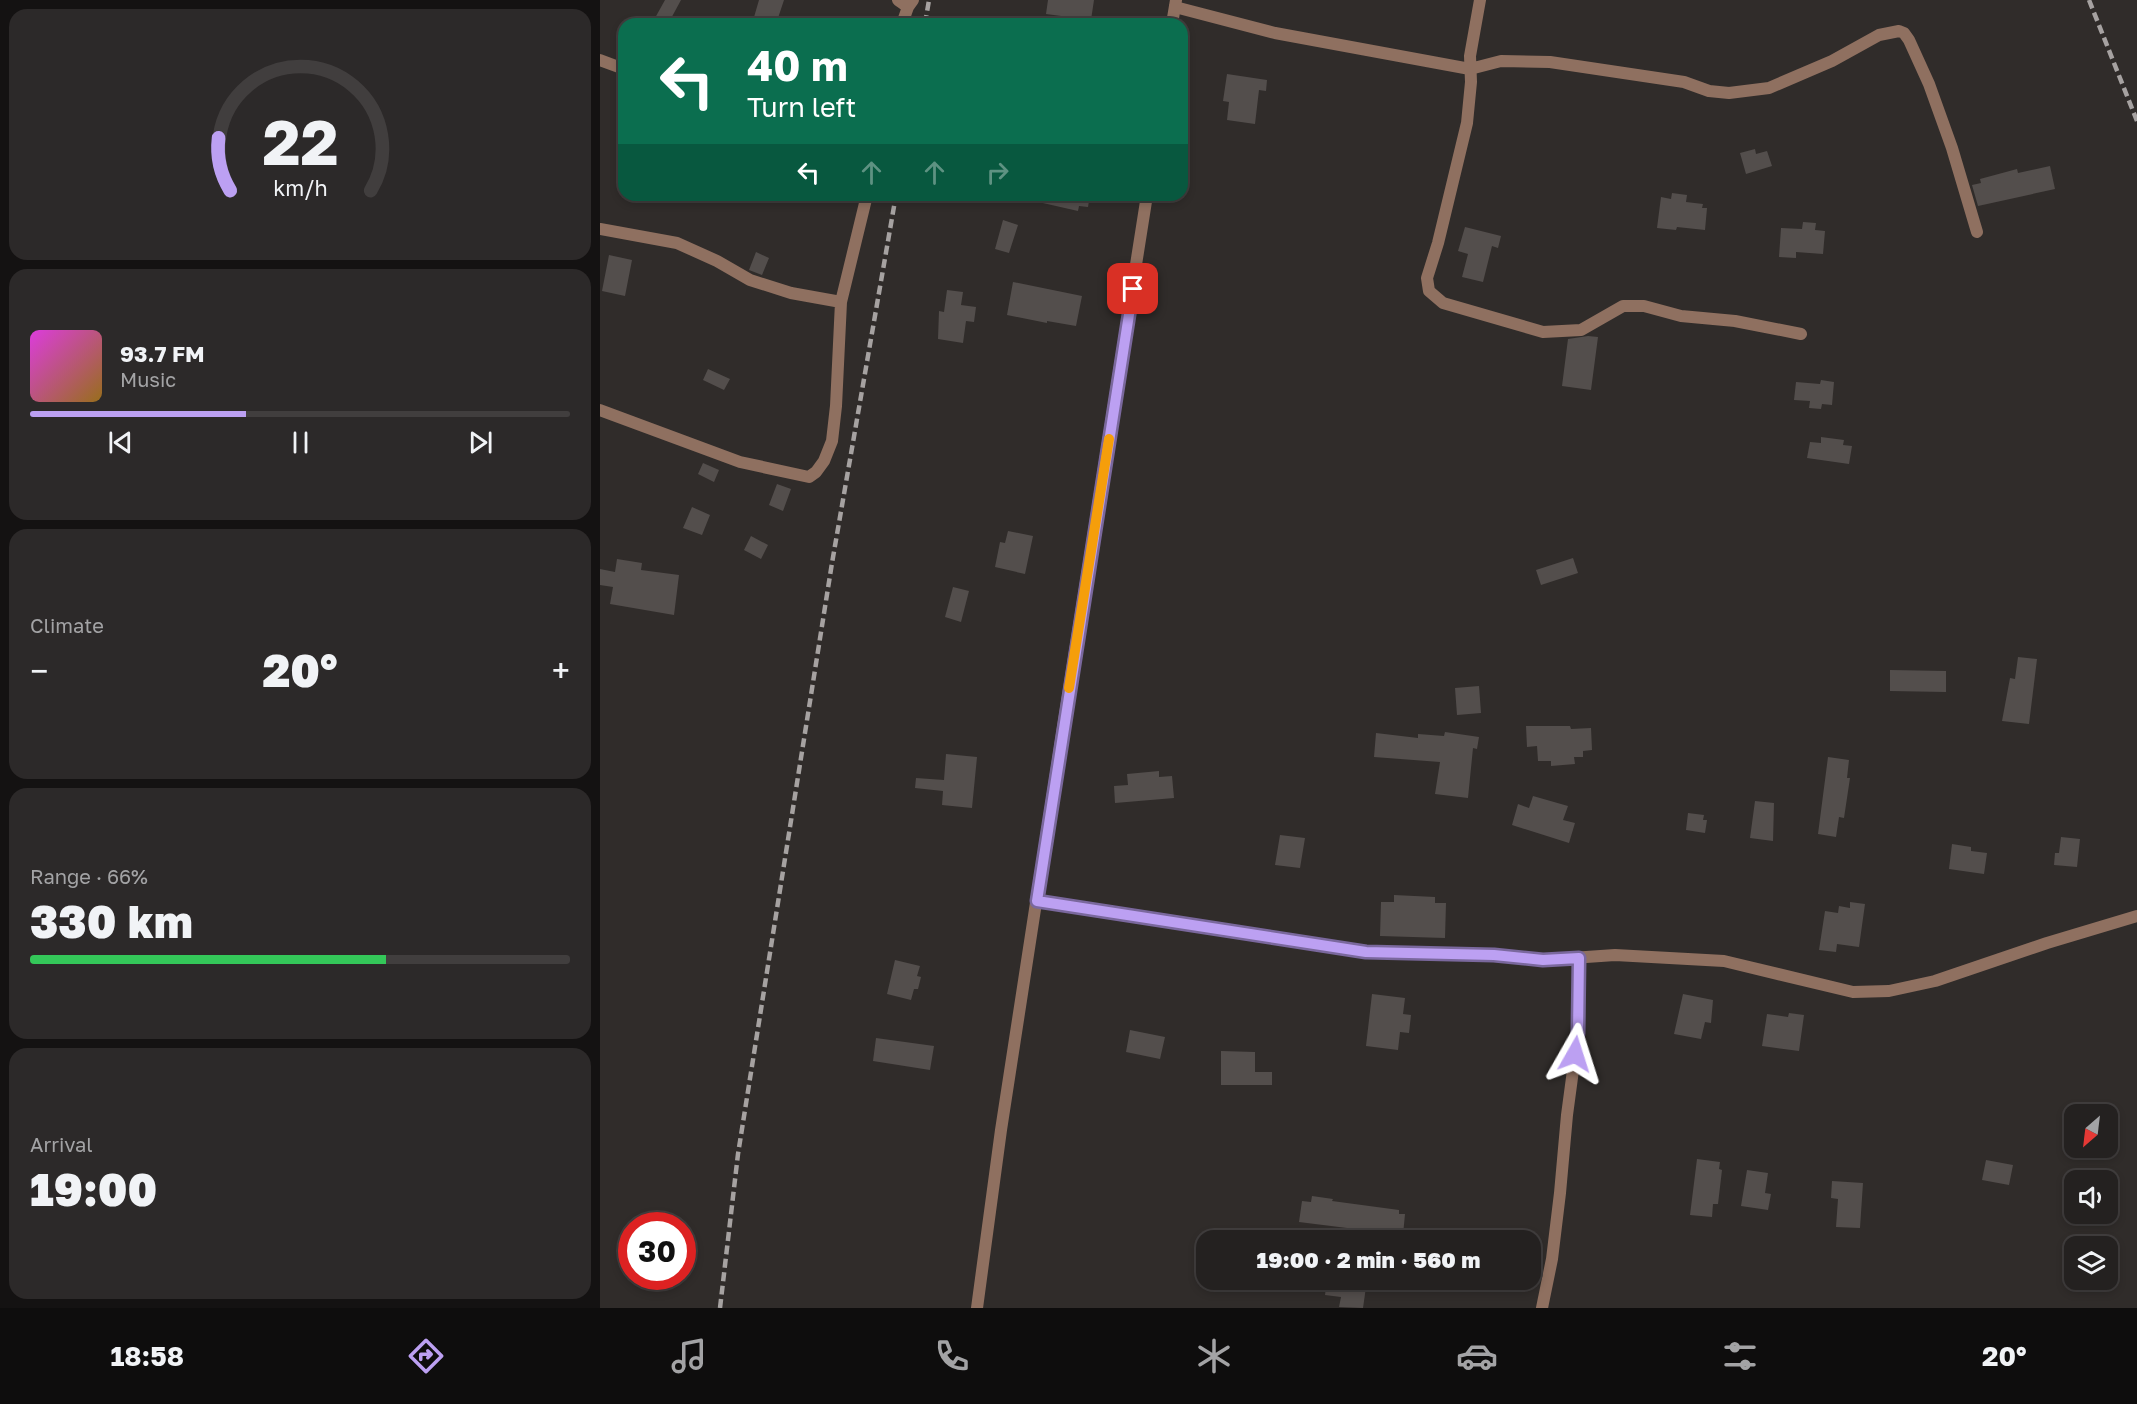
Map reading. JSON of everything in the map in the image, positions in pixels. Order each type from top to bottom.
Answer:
[{"type":"street","points":[[1480,0],[1470,69],[1467,123],[1438,243],[1426,278],[1429,291],[1443,303],[1543,332],[1581,330],[1623,306],[1644,306],[1681,316],[1735,321],[1801,334]]},
{"type":"street","points":[[903,18],[906,2]]},
{"type":"street","points":[[1175,4],[1275,33],[1470,69],[1501,61],[1550,62],[1684,82],[1709,91],[1729,93],[1769,88],[1832,61],[1879,35],[1899,31],[1904,33],[1909,40],[1929,84],[1952,148],[1977,232]]},
{"type":"street","points":[[600,60],[618,67]]},
{"type":"street","points":[[600,410],[740,462],[808,477],[816,472],[824,461],[832,441],[841,302],[866,201]]},
{"type":"street","points":[[976,1308],[1146,201]]},
{"type":"street","points":[[600,229],[677,243],[717,261],[750,280],[791,293],[841,302]]},
{"type":"street","points":[[1037,901],[1366,952],[1494,955],[1543,960],[1615,955],[1724,961],[1853,992],[1889,991],[1935,981],[2137,916]]},
{"type":"street","points":[[1542,1308],[1552,1259],[1578,1033],[1579,958]]},
{"type":"building","points":[[665,0],[681,0],[671,18],[655,18]]},
{"type":"building","points":[[759,0],[784,0],[778,18],[754,18]]},
{"type":"building","points":[[1048,0],[1094,0],[1091,18],[1046,14]]},
{"type":"building","points":[[1227,74],[1267,80],[1266,91],[1259,90],[1255,124],[1227,120],[1229,102],[1223,101]]},
{"type":"building","points":[[1755,149],[1756,154],[1767,151],[1772,166],[1746,174],[1740,153]]},
{"type":"building","points":[[2050,166],[2055,189],[1978,206],[1972,185],[1981,183],[1980,179],[2017,169],[2018,173]]},
{"type":"building","points":[[1672,193],[1687,195],[1686,202],[1703,204],[1702,208],[1707,208],[1705,230],[1677,227],[1676,230],[1657,228],[1661,197],[1671,199]]},
{"type":"building","points":[[1034,201],[1089,201],[1088,207],[1079,206],[1078,211]]},
{"type":"building","points":[[1003,220],[1018,225],[1009,253],[995,249]]},
{"type":"building","points":[[1803,222],[1816,223],[1815,230],[1825,231],[1823,254],[1796,252],[1796,258],[1779,257],[1781,228],[1802,229]]},
{"type":"building","points":[[1465,227],[1501,236],[1498,248],[1492,246],[1483,282],[1462,277],[1468,254],[1458,251]]},
{"type":"building","points":[[756,252],[769,258],[762,275],[749,270]]},
{"type":"building","points":[[609,255],[632,260],[625,296],[602,291]]},
{"type":"building","points":[[1013,282],[1082,296],[1076,326],[1007,315]]},
{"type":"building","points":[[947,290],[963,292],[961,305],[976,307],[974,322],[966,321],[963,343],[938,339],[939,311],[944,312]]},
{"type":"building","points":[[1598,337],[1591,390],[1562,386],[1568,339]]},
{"type":"building","points":[[708,369],[730,379],[724,390],[703,380]]},
{"type":"building","points":[[1821,380],[1834,382],[1832,405],[1822,404],[1821,409],[1809,408],[1810,401],[1794,400],[1796,382],[1820,384]]},
{"type":"building","points":[[1821,437],[1844,440],[1843,445],[1852,446],[1849,464],[1807,458],[1810,442],[1821,443]]},
{"type":"building","points":[[703,463],[719,470],[714,482],[698,474]]},
{"type":"building","points":[[777,484],[791,489],[783,511],[769,505]]},
{"type":"building","points":[[692,507],[710,515],[702,535],[683,528]]},
{"type":"building","points":[[1008,531],[1033,536],[1025,574],[995,567],[1000,542],[1005,543]]},
{"type":"building","points":[[751,536],[768,545],[761,559],[744,550]]},
{"type":"building","points":[[1573,558],[1578,573],[1541,585],[1536,570]]},
{"type":"building","points":[[617,559],[642,563],[641,570],[679,575],[674,615],[610,604],[613,587],[600,585],[600,569],[615,572]]},
{"type":"building","points":[[953,587],[969,591],[961,622],[945,617]]},
{"type":"building","points":[[2018,657],[2037,659],[2029,724],[2002,721],[2010,678],[2015,679]]},
{"type":"building","points":[[1890,670],[1946,671],[1946,692],[1890,691]]},
{"type":"building","points":[[1479,686],[1481,713],[1457,715],[1455,688]]},
{"type":"building","points":[[1526,726],[1591,728],[1592,750],[1583,751],[1583,757],[1574,757],[1575,764],[1551,766],[1551,761],[1538,761],[1537,746],[1527,747]]},
{"type":"building","points":[[1445,732],[1479,737],[1477,749],[1473,748],[1468,798],[1435,794],[1440,762],[1374,757],[1376,733],[1418,738],[1418,734],[1444,736]]},
{"type":"building","points":[[946,754],[977,757],[972,808],[942,805],[943,791],[915,788],[916,778],[944,780]]},
{"type":"building","points":[[1828,757],[1849,760],[1847,778],[1850,778],[1844,818],[1839,817],[1836,837],[1818,834]]},
{"type":"building","points":[[1159,771],[1159,777],[1172,776],[1174,798],[1115,803],[1114,786],[1128,785],[1127,774]]},
{"type":"building","points":[[1533,796],[1568,806],[1563,820],[1575,823],[1569,843],[1512,825],[1518,804],[1529,808]]},
{"type":"building","points":[[1755,801],[1774,803],[1773,841],[1750,838]]},
{"type":"building","points":[[1688,813],[1704,815],[1703,820],[1707,820],[1705,833],[1686,830]]},
{"type":"building","points":[[1280,835],[1305,838],[1300,868],[1275,865]]},
{"type":"building","points":[[2061,837],[2080,839],[2077,867],[2054,865],[2055,853],[2059,853]]},
{"type":"building","points":[[1952,844],[1971,847],[1971,851],[1987,853],[1984,874],[1949,869]]},
{"type":"building","points":[[1394,895],[1435,897],[1435,903],[1446,903],[1445,938],[1380,936],[1381,902],[1394,902]]},
{"type":"building","points":[[1850,902],[1865,904],[1859,947],[1837,944],[1836,952],[1819,950],[1825,911],[1838,913],[1839,906],[1850,908]]},
{"type":"building","points":[[895,960],[920,966],[917,976],[921,977],[918,989],[914,989],[911,1000],[887,994]]},
{"type":"building","points":[[1372,994],[1405,998],[1403,1014],[1411,1015],[1409,1033],[1400,1032],[1398,1050],[1366,1046]]},
{"type":"building","points":[[1683,994],[1713,1000],[1711,1023],[1705,1022],[1701,1039],[1674,1034]]},
{"type":"building","points":[[1789,1013],[1804,1015],[1799,1051],[1762,1046],[1767,1014],[1788,1017]]},
{"type":"building","points":[[1130,1030],[1165,1037],[1160,1059],[1126,1052]]},
{"type":"building","points":[[876,1038],[934,1046],[930,1070],[873,1061]]},
{"type":"building","points":[[1221,1051],[1255,1052],[1255,1072],[1272,1072],[1272,1085],[1221,1085]]},
{"type":"building","points":[[1697,1159],[1720,1162],[1719,1169],[1722,1170],[1718,1204],[1713,1204],[1712,1217],[1690,1215]]},
{"type":"building","points":[[1986,1160],[2013,1165],[2009,1185],[1982,1180]]},
{"type":"building","points":[[1747,1170],[1768,1173],[1765,1193],[1771,1194],[1768,1210],[1741,1206]]},
{"type":"building","points":[[1832,1181],[1863,1183],[1860,1228],[1836,1227],[1838,1199],[1831,1198]]},
{"type":"building","points":[[1312,1196],[1399,1210],[1399,1214],[1405,1214],[1403,1230],[1363,1230],[1299,1222],[1302,1201],[1311,1202]]},
{"type":"building","points":[[1326,1290],[1366,1290],[1363,1308],[1339,1307],[1341,1297],[1325,1295]]},
{"type":"railway","points":[[926,18],[929,0]]},
{"type":"railway","points":[[2089,0],[2137,121]]},
{"type":"railway","points":[[720,1308],[738,1154],[832,563],[895,201]]},
{"type":"slow traffic","points":[[1069,688],[1109,439]]},
{"type":"route","points":[[1133,289],[1037,901],[1366,952],[1494,955],[1543,960],[1579,958],[1578,1033],[1575,1054]]}]
